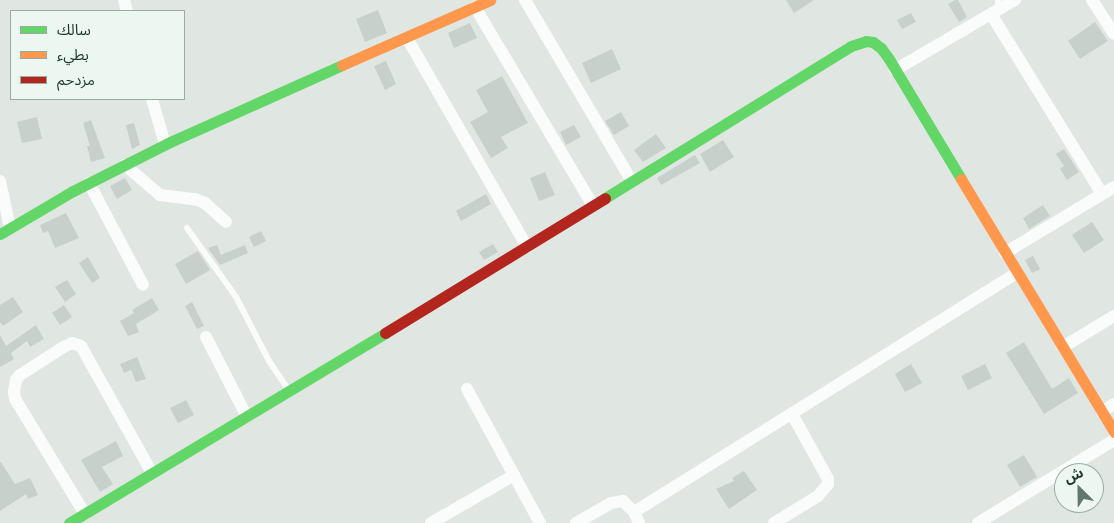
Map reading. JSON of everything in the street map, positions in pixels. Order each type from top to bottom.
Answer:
[{"type":"street","points":[[0,181],[5,231],[89,183],[165,144],[490,0]]},
{"type":"street","points":[[525,0],[632,182]]},
{"type":"street","points":[[896,70],[996,8],[1015,0]]},
{"type":"street","points":[[1092,0],[1114,34]]},
{"type":"street","points":[[475,7],[593,206]]},
{"type":"street","points":[[996,8],[1102,194]]},
{"type":"street","points":[[407,38],[527,247]]},
{"type":"street","points":[[69,523],[527,247],[858,42],[873,42],[881,48],[896,70],[1114,432]]},
{"type":"street","points":[[152,100],[165,144]]},
{"type":"street","points":[[125,164],[160,196],[200,201],[226,222]]},
{"type":"street","points":[[89,183],[143,285]]},
{"type":"street","points":[[1005,253],[1114,187]]},
{"type":"street","points":[[576,523],[611,502],[624,501],[637,517],[792,414],[1017,273]]},
{"type":"street","points":[[1063,348],[1114,316]]},
{"type":"street","points":[[206,337],[246,416]]},
{"type":"street","points":[[85,514],[15,399],[14,392],[16,380],[20,375],[62,348],[72,343],[82,346],[152,473]]},
{"type":"street","points":[[466,389],[540,523]]},
{"type":"street","points":[[1102,412],[1114,404]]},
{"type":"street","points":[[774,523],[818,496],[828,484],[828,479],[792,414]]},
{"type":"street","points":[[978,523],[1114,440]]},
{"type":"street","points":[[431,523],[514,475]]},
{"type":"lane","points":[[187,228],[236,297],[269,361],[289,390]]},
{"type":"building","points":[[786,0],[814,0],[794,13]]},
{"type":"building","points":[[958,0],[967,17],[959,22],[948,4]]},
{"type":"building","points":[[378,10],[387,33],[365,42],[356,19]]},
{"type":"building","points":[[911,13],[916,22],[902,29],[897,20]]},
{"type":"building","points":[[1095,22],[1108,41],[1080,59],[1068,41]]},
{"type":"building","points":[[470,23],[477,38],[454,48],[448,33]]},
{"type":"building","points":[[612,49],[621,69],[591,83],[582,63]]},
{"type":"building","points":[[386,61],[396,84],[385,90],[374,66]]},
{"type":"building","points":[[502,76],[528,123],[501,137],[508,148],[491,158],[470,122],[488,112],[476,90]]},
{"type":"building","points":[[621,112],[629,126],[614,135],[605,121]]},
{"type":"building","points":[[37,117],[42,139],[22,143],[17,122]]},
{"type":"building","points":[[91,120],[105,158],[91,162],[87,146],[90,146],[83,123]]},
{"type":"building","points":[[134,123],[140,145],[132,149],[126,125]]},
{"type":"building","points":[[574,125],[581,137],[566,145],[560,132]]},
{"type":"building","points":[[656,134],[666,148],[643,162],[634,150]]},
{"type":"building","points":[[723,140],[734,157],[710,172],[700,154]]},
{"type":"building","points":[[1064,149],[1079,172],[1067,180],[1060,169],[1064,166],[1056,154]]},
{"type":"building","points":[[695,155],[700,163],[661,185],[657,178]]},
{"type":"building","points":[[545,172],[555,195],[539,201],[530,178]]},
{"type":"building","points":[[125,178],[132,190],[117,199],[110,186]]},
{"type":"building","points":[[486,194],[491,204],[461,221],[456,211]]},
{"type":"building","points":[[1043,205],[1050,216],[1029,229],[1023,218]]},
{"type":"building","points":[[66,213],[79,238],[55,248],[48,231],[43,233],[40,225]]},
{"type":"building","points":[[1092,222],[1104,240],[1084,253],[1072,235]]},
{"type":"building","points":[[261,231],[266,241],[254,247],[249,237]]},
{"type":"building","points":[[493,244],[498,252],[484,260],[479,252]]},
{"type":"building","points":[[217,245],[221,255],[245,245],[248,253],[220,265],[208,248]]},
{"type":"building","points":[[198,251],[210,270],[186,284],[175,264]]},
{"type":"building","points":[[1033,256],[1040,269],[1032,273],[1025,260]]},
{"type":"building","points":[[88,257],[100,278],[92,283],[79,263]]},
{"type":"building","points":[[67,280],[76,294],[65,302],[55,287]]},
{"type":"building","points":[[13,297],[23,312],[3,326],[0,322],[0,305]]},
{"type":"building","points":[[152,298],[159,310],[136,324],[139,332],[128,336],[120,321],[134,313],[132,310]]},
{"type":"building","points":[[192,302],[204,326],[197,329],[185,306]]},
{"type":"building","points":[[64,305],[72,317],[60,325],[52,313]]},
{"type":"building","points":[[36,325],[44,339],[30,347],[27,341],[11,353],[14,359],[0,367],[0,335],[6,346]]},
{"type":"building","points":[[1024,342],[1052,389],[1069,378],[1078,393],[1044,414],[1006,353]]},
{"type":"building","points":[[137,357],[146,379],[136,382],[131,370],[124,373],[120,364]]},
{"type":"building","points":[[911,364],[922,383],[905,392],[895,374]]},
{"type":"building","points":[[985,364],[992,378],[968,390],[961,376]]},
{"type":"building","points":[[186,400],[194,415],[178,423],[170,408]]},
{"type":"building","points":[[116,441],[123,456],[102,467],[113,484],[100,492],[81,460]]},
{"type":"building","points":[[1024,455],[1037,477],[1020,487],[1007,465]]},
{"type":"building","points":[[0,461],[15,484],[30,478],[38,495],[28,499],[26,494],[0,511]]},
{"type":"building","points":[[744,471],[757,490],[729,509],[716,489],[734,481],[732,478]]},
{"type":"traffic: fast","points":[[605,198],[851,46],[866,41],[873,42],[881,48],[889,59],[961,179]]},
{"type":"traffic: fast","points":[[0,234],[73,191],[170,142],[342,65]]},
{"type":"traffic: fast","points":[[69,523],[385,333]]},
{"type":"traffic: slow","points":[[342,65],[490,0]]},
{"type":"traffic: slow","points":[[961,179],[1114,432]]},
{"type":"traffic: jam","points":[[385,333],[605,198]]}]
